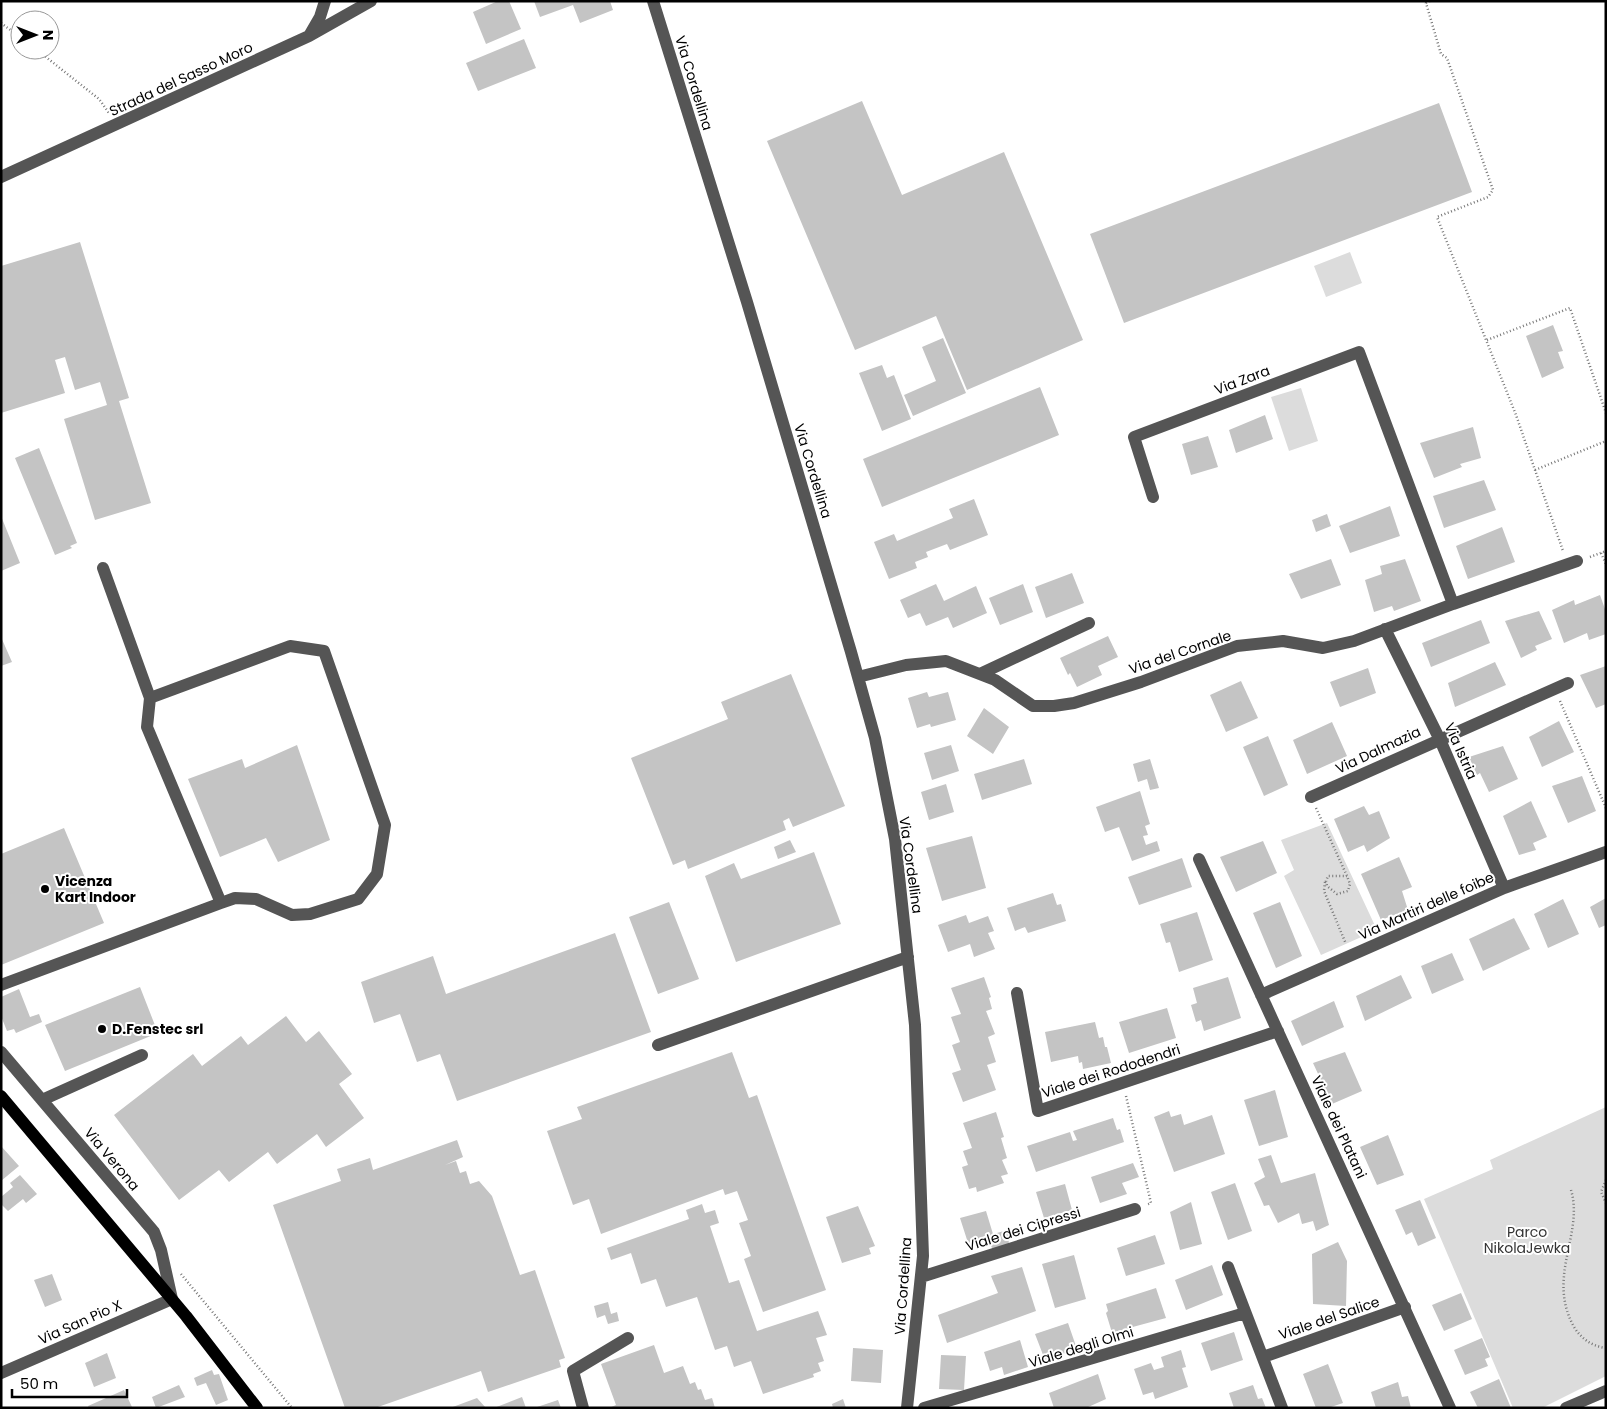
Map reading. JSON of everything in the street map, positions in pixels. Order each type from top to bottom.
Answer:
[{"type":"main road","name":"Via Verona","points":[[1,1096],[172,1298],[257,1408]]},
{"type":"street","points":[[308,36],[320,17],[325,1]]},
{"type":"street","name":"Strada del Sasso Moro","points":[[1,177],[118,125],[308,36],[371,1]]},
{"type":"street","name":"Via Cordellina","points":[[653,1],[747,302],[858,677],[875,738],[895,839],[915,1025],[923,1256],[906,1408]]},
{"type":"street","name":"Via Zara","points":[[1153,497],[1134,437],[1359,352],[1453,604]]},
{"type":"street","name":"Via del Cornale","points":[[858,677],[927,661],[946,661],[995,680],[1033,706],[1054,706],[1074,703],[1133,684],[1237,646],[1284,641],[1322,648],[1354,641],[1453,604],[1573,563]]},
{"type":"street","points":[[103,568],[150,698],[147,727],[221,903]]},
{"type":"street","points":[[980,674],[1089,623]]},
{"type":"street","name":"Via Istria","points":[[1385,629],[1439,738],[1504,888]]},
{"type":"street","points":[[1,985],[235,898],[256,899],[292,915],[310,914],[358,899],[378,874],[385,825],[324,651],[290,646],[150,698]]},
{"type":"street","name":"Via Dalmazia","points":[[1311,797],[1439,738],[1568,683]]},
{"type":"street","name":"Via Martiri delle foibe","points":[[1262,995],[1504,888],[1606,852]]},
{"type":"street","name":"Viale dei Platani","points":[[1199,859],[1450,1408]]},
{"type":"street","points":[[658,1045],[908,957]]},
{"type":"street","name":"Viale dei Rododendri","points":[[1016,994],[1038,1110],[1278,1031]]},
{"type":"street","name":"Via Verona","points":[[1,1052],[154,1232],[161,1250],[172,1298]]},
{"type":"street","points":[[42,1100],[142,1055]]},
{"type":"street","name":"Viale dei Cipressi","points":[[920,1277],[1135,1209]]},
{"type":"street","points":[[1228,1267],[1282,1408]]},
{"type":"street","name":"Via San Pio X","points":[[1,1373],[172,1298]]},
{"type":"street","name":"Viale del Salice","points":[[1262,1357],[1405,1307]]},
{"type":"street","name":"Viale degli Olmi","points":[[924,1408],[1245,1313]]},
{"type":"street","points":[[583,1408],[573,1371],[628,1338]]},
{"type":"street","points":[[1566,1408],[1606,1391]]},
{"type":"path","points":[[1430,1],[1426,3],[1440,54],[1447,58],[1493,190],[1488,197],[1438,217],[1487,340],[1535,470],[1573,563]]},
{"type":"path","points":[[49,60],[99,99],[118,125]]},
{"type":"path","points":[[1487,340],[1570,308],[1606,412]]},
{"type":"path","points":[[1535,470],[1606,441]]},
{"type":"path","points":[[1602,553],[1606,564]]},
{"type":"path","points":[[1554,688],[1606,808]]},
{"type":"path","points":[[1324,824],[1350,884],[1348,891],[1337,894],[1331,890],[1326,880]]},
{"type":"path","points":[[1347,876],[1328,876],[1324,891],[1352,955]]},
{"type":"path","points":[[1123,1082],[1151,1203],[1135,1209]]},
{"type":"path","points":[[1606,1180],[1601,1192],[1606,1203]]},
{"type":"path","points":[[1570,1190],[1574,1200],[1565,1267],[1565,1309],[1579,1336],[1596,1347],[1606,1348]]},
{"type":"path","points":[[178,1271],[292,1408]]},
{"type":"green space","points":[[1350,252],[1362,283],[1326,297],[1314,266]]},
{"type":"green space","points":[[1301,388],[1318,441],[1289,451],[1271,397]]},
{"type":"green space","points":[[1327,823],[1377,930],[1321,955],[1284,876],[1294,870],[1281,840]]},
{"type":"green space","name":"Parco NikolaJewka","points":[[1606,1107],[1606,1376],[1542,1408],[1513,1408],[1424,1199],[1493,1169],[1490,1160]]},
{"type":"building","points":[[498,1],[509,1],[521,29],[486,44],[473,12]]},
{"type":"building","points":[[534,1],[610,1],[613,10],[580,23],[573,5],[540,17]]},
{"type":"building","points":[[524,39],[536,68],[478,91],[466,63]]},
{"type":"building","points":[[862,101],[902,195],[1004,152],[1083,340],[967,390],[936,316],[855,350],[767,141]]},
{"type":"building","points":[[1439,103],[1472,192],[1124,323],[1090,234]]},
{"type":"building","points":[[80,242],[129,398],[119,401],[151,503],[95,520],[64,419],[107,405],[100,382],[75,390],[65,357],[55,360],[65,393],[1,413],[1,266]]},
{"type":"building","points":[[1553,325],[1563,351],[1558,352],[1564,368],[1542,378],[1526,336]]},
{"type":"building","points":[[943,338],[966,393],[913,416],[904,395],[936,381],[922,347]]},
{"type":"building","points":[[882,365],[887,378],[894,375],[911,419],[882,431],[859,373]]},
{"type":"building","points":[[1040,387],[1059,435],[882,507],[863,459]]},
{"type":"building","points":[[1265,415],[1273,439],[1236,453],[1229,430]]},
{"type":"building","points":[[1473,427],[1481,458],[1460,464],[1462,467],[1434,478],[1420,443]]},
{"type":"building","points":[[1208,436],[1218,467],[1191,475],[1182,444]]},
{"type":"building","points":[[39,448],[77,543],[70,546],[72,548],[55,555],[15,458]]},
{"type":"building","points":[[1484,480],[1496,510],[1444,528],[1433,496]]},
{"type":"building","points":[[974,499],[988,535],[950,550],[947,544],[926,552],[928,557],[915,562],[917,568],[889,579],[874,542],[894,534],[897,541],[953,518],[949,509]]},
{"type":"building","points":[[1390,506],[1400,536],[1350,553],[1339,526]]},
{"type":"building","points":[[1327,514],[1331,526],[1316,532],[1312,520]]},
{"type":"building","points":[[1,516],[20,563],[1,571]]},
{"type":"building","points":[[1502,527],[1515,562],[1468,579],[1456,546]]},
{"type":"building","points":[[1331,559],[1341,585],[1301,599],[1289,574]]},
{"type":"building","points":[[1405,559],[1421,601],[1394,611],[1392,606],[1374,612],[1365,580],[1382,574],[1380,566]]},
{"type":"building","points":[[1072,573],[1084,603],[1046,618],[1035,587]]},
{"type":"building","points":[[936,584],[944,601],[976,586],[987,613],[953,628],[948,617],[926,626],[920,613],[908,618],[900,600]]},
{"type":"building","points":[[1023,584],[1033,612],[1000,625],[989,598]]},
{"type":"building","points":[[1600,595],[1606,612],[1606,634],[1589,640],[1587,633],[1564,643],[1552,610],[1574,600],[1575,605]]},
{"type":"building","points":[[1539,611],[1552,639],[1535,646],[1537,650],[1521,658],[1505,621]]},
{"type":"building","points":[[1481,620],[1490,643],[1431,667],[1422,643]]},
{"type":"building","points":[[1108,636],[1118,657],[1098,666],[1102,675],[1077,687],[1070,673],[1068,675],[1060,658]]},
{"type":"building","points":[[1,637],[12,662],[1,666]]},
{"type":"building","points":[[1495,662],[1506,685],[1455,707],[1448,683]]},
{"type":"building","points":[[1606,666],[1606,704],[1596,708],[1580,675]]},
{"type":"building","points":[[1368,668],[1376,693],[1340,707],[1330,682]]},
{"type":"building","points":[[791,674],[845,806],[793,827],[789,818],[783,821],[786,830],[688,869],[685,860],[673,865],[631,758],[728,719],[721,702]]},
{"type":"building","points":[[1241,681],[1258,718],[1226,732],[1210,695]]},
{"type":"building","points":[[927,692],[929,697],[948,692],[956,720],[931,727],[930,724],[917,728],[908,698]]},
{"type":"building","points":[[984,708],[1009,727],[993,754],[967,736]]},
{"type":"building","points":[[1559,721],[1574,752],[1542,767],[1529,737]]},
{"type":"building","points":[[1332,722],[1347,756],[1307,774],[1293,740]]},
{"type":"building","points":[[1268,736],[1288,785],[1264,796],[1243,747]]},
{"type":"building","points":[[297,745],[330,840],[278,862],[266,838],[220,857],[188,779],[242,759],[245,768]]},
{"type":"building","points":[[951,745],[959,771],[932,780],[924,753]]},
{"type":"building","points":[[1503,746],[1518,779],[1489,792],[1480,773],[1477,775],[1469,757]]},
{"type":"building","points":[[1024,759],[1032,784],[982,800],[974,774]]},
{"type":"building","points":[[1150,759],[1159,788],[1150,790],[1147,779],[1138,782],[1133,764]]},
{"type":"building","points":[[1582,776],[1596,811],[1568,823],[1552,786]]},
{"type":"building","points":[[946,784],[954,812],[929,820],[921,792]]},
{"type":"building","points":[[1140,791],[1150,824],[1145,826],[1148,835],[1143,836],[1146,845],[1157,841],[1160,851],[1132,861],[1119,827],[1105,832],[1096,807]]},
{"type":"building","points":[[1531,801],[1547,837],[1533,843],[1536,850],[1519,855],[1503,816]]},
{"type":"building","points":[[1364,806],[1369,815],[1379,811],[1390,838],[1367,852],[1364,845],[1348,852],[1334,819]]},
{"type":"building","name":"Vicenza Kart Indoor","points":[[64,828],[104,923],[1,965],[1,854]]},
{"type":"building","points":[[972,836],[986,888],[942,901],[926,848]]},
{"type":"building","points":[[790,840],[796,852],[778,859],[774,847]]},
{"type":"building","points":[[1263,841],[1277,873],[1236,892],[1220,857]]},
{"type":"building","points":[[814,852],[841,924],[736,962],[705,876],[734,863],[741,879]]},
{"type":"building","points":[[1399,857],[1412,887],[1402,891],[1408,910],[1381,920],[1361,874]]},
{"type":"building","points":[[1182,858],[1192,887],[1139,905],[1128,877]]},
{"type":"building","points":[[1053,893],[1057,905],[1061,904],[1066,921],[1028,933],[1025,927],[1015,931],[1007,908]]},
{"type":"building","points":[[1606,898],[1606,925],[1599,928],[1590,907]]},
{"type":"building","points":[[1563,899],[1579,934],[1548,948],[1534,914]]},
{"type":"building","points":[[669,902],[699,979],[658,994],[629,917]]},
{"type":"building","points":[[1280,902],[1302,956],[1276,968],[1253,913]]},
{"type":"building","points":[[1197,912],[1213,960],[1179,972],[1170,942],[1166,943],[1160,924]]},
{"type":"building","points":[[966,915],[969,923],[988,916],[994,931],[988,933],[995,949],[974,957],[970,944],[948,952],[938,925]]},
{"type":"building","points":[[1514,918],[1530,949],[1483,971],[1469,939]]},
{"type":"building","points":[[615,933],[651,1032],[457,1101],[440,1054],[417,1062],[400,1014],[374,1023],[361,982],[433,956],[446,994]]},
{"type":"building","points":[[1452,953],[1464,980],[1432,994],[1421,966]]},
{"type":"building","points":[[1401,975],[1412,998],[1365,1021],[1356,996]]},
{"type":"building","points":[[984,977],[991,997],[989,998],[992,1009],[986,1011],[995,1034],[988,1037],[996,1062],[987,1065],[996,1090],[963,1102],[952,1073],[961,1070],[952,1045],[960,1042],[951,1017],[961,1014],[951,988]]},
{"type":"building","points":[[1228,977],[1241,1018],[1204,1031],[1201,1020],[1196,1022],[1191,1005],[1197,1003],[1193,988]]},
{"type":"building","name":"D.Fenstec srl","points":[[140,987],[158,1033],[65,1071],[45,1025]]},
{"type":"building","points":[[19,989],[30,1017],[39,1014],[42,1022],[16,1033],[14,1029],[7,1031],[1,1016],[1,997]]},
{"type":"building","points":[[1334,1001],[1344,1027],[1302,1046],[1291,1021]]},
{"type":"building","points":[[1167,1008],[1176,1038],[1129,1053],[1119,1022]]},
{"type":"building","points":[[286,1016],[306,1042],[319,1031],[352,1074],[339,1084],[364,1118],[326,1147],[317,1134],[277,1164],[268,1152],[229,1182],[219,1170],[179,1200],[114,1115],[193,1054],[202,1066],[241,1036],[248,1045]]},
{"type":"building","points":[[1095,1022],[1099,1038],[1103,1037],[1105,1047],[1107,1047],[1111,1063],[1083,1069],[1082,1062],[1079,1063],[1078,1056],[1051,1062],[1045,1032]]},
{"type":"building","points":[[732,1052],[749,1098],[757,1095],[826,1290],[763,1312],[744,1259],[751,1256],[739,1223],[748,1220],[737,1191],[725,1195],[723,1189],[601,1234],[589,1199],[573,1205],[547,1131],[582,1119],[577,1107]]},
{"type":"building","points":[[1345,1052],[1362,1091],[1332,1104],[1313,1063]]},
{"type":"building","points":[[1275,1090],[1288,1137],[1259,1146],[1244,1100]]},
{"type":"building","points":[[1169,1111],[1171,1117],[1181,1114],[1184,1125],[1212,1115],[1225,1154],[1174,1172],[1154,1117]]},
{"type":"building","points":[[996,1112],[1004,1137],[1001,1138],[1007,1158],[1002,1160],[1008,1174],[1001,1176],[1004,1183],[977,1192],[976,1187],[969,1189],[962,1167],[968,1165],[963,1151],[972,1148],[963,1123]]},
{"type":"building","points":[[1113,1118],[1117,1130],[1120,1129],[1124,1142],[1036,1172],[1027,1146],[1070,1132],[1073,1141],[1077,1140],[1073,1131]]},
{"type":"building","points":[[1388,1135],[1404,1175],[1377,1185],[1360,1147]]},
{"type":"building","points":[[457,1140],[463,1157],[445,1165],[456,1161],[460,1173],[466,1171],[470,1184],[479,1181],[492,1196],[520,1275],[535,1270],[565,1358],[559,1360],[561,1367],[488,1392],[481,1371],[375,1408],[345,1408],[273,1205],[341,1181],[337,1169],[370,1158],[373,1170]]},
{"type":"building","points":[[1,1146],[19,1166],[1,1181]]},
{"type":"building","points":[[1271,1155],[1281,1183],[1315,1173],[1329,1225],[1316,1231],[1313,1221],[1302,1224],[1299,1213],[1278,1223],[1269,1205],[1264,1206],[1254,1183],[1265,1177],[1258,1159]]},
{"type":"building","points":[[1133,1163],[1139,1177],[1122,1183],[1127,1194],[1100,1203],[1091,1177]]},
{"type":"building","points":[[20,1175],[37,1194],[26,1203],[23,1199],[8,1211],[1,1204],[1,1197],[13,1187],[10,1183]]},
{"type":"building","points":[[1235,1183],[1252,1231],[1228,1240],[1211,1192]]},
{"type":"building","points":[[1065,1184],[1072,1210],[1044,1218],[1036,1192]]},
{"type":"building","points":[[1420,1200],[1436,1238],[1418,1246],[1412,1232],[1406,1235],[1395,1210]]},
{"type":"building","points":[[1191,1202],[1202,1244],[1180,1250],[1170,1212]]},
{"type":"building","points":[[702,1204],[705,1213],[715,1210],[719,1223],[710,1226],[729,1283],[739,1280],[757,1331],[818,1311],[827,1335],[816,1338],[824,1361],[818,1363],[821,1371],[813,1374],[814,1377],[763,1394],[751,1361],[734,1367],[727,1346],[715,1350],[697,1297],[666,1307],[656,1279],[641,1284],[631,1253],[611,1260],[607,1248],[689,1219],[686,1210]]},
{"type":"building","points":[[858,1206],[875,1246],[869,1248],[871,1254],[842,1263],[826,1217]]},
{"type":"building","points":[[986,1211],[993,1234],[1008,1230],[1009,1246],[993,1251],[989,1240],[969,1246],[960,1218]]},
{"type":"building","points":[[1155,1235],[1165,1264],[1126,1276],[1117,1248]]},
{"type":"building","points":[[1338,1242],[1347,1261],[1346,1306],[1313,1304],[1312,1254]]},
{"type":"building","points":[[1074,1255],[1086,1299],[1055,1308],[1042,1264]]},
{"type":"building","points":[[1212,1265],[1223,1295],[1186,1310],[1175,1280]]},
{"type":"building","points":[[1022,1267],[1036,1311],[947,1343],[938,1315],[998,1293],[991,1276]]},
{"type":"building","points":[[52,1274],[62,1300],[45,1307],[34,1280]]},
{"type":"building","points":[[1156,1288],[1166,1318],[1129,1328],[1130,1331],[1113,1336],[1106,1313],[1108,1311],[1106,1304]]},
{"type":"building","points":[[1461,1293],[1472,1319],[1444,1331],[1432,1305]]},
{"type":"building","points":[[608,1302],[611,1314],[617,1312],[619,1321],[608,1324],[605,1315],[597,1318],[594,1306]]},
{"type":"building","points":[[1068,1323],[1077,1349],[1045,1360],[1035,1334]]},
{"type":"building","points":[[1234,1332],[1243,1360],[1211,1371],[1201,1343]]},
{"type":"building","points":[[1482,1338],[1490,1357],[1485,1359],[1488,1366],[1465,1375],[1454,1350]]},
{"type":"building","points":[[1020,1340],[1028,1367],[1004,1375],[1002,1367],[990,1371],[984,1352]]},
{"type":"building","points":[[654,1345],[664,1373],[683,1366],[690,1384],[695,1382],[698,1390],[701,1389],[705,1400],[712,1398],[715,1408],[609,1408],[616,1405],[601,1364]]},
{"type":"building","points":[[853,1348],[883,1350],[881,1383],[851,1381]]},
{"type":"building","points":[[1181,1350],[1186,1367],[1182,1368],[1188,1387],[1155,1399],[1153,1392],[1143,1395],[1134,1369],[1151,1363],[1154,1370],[1164,1367],[1161,1357]]},
{"type":"building","points":[[107,1353],[116,1378],[94,1387],[85,1363]]},
{"type":"building","points":[[941,1355],[966,1356],[964,1390],[939,1389]]},
{"type":"building","points":[[1328,1364],[1343,1403],[1328,1408],[1316,1408],[1303,1374]]},
{"type":"building","points":[[212,1370],[214,1375],[219,1374],[228,1400],[216,1405],[206,1383],[197,1386],[194,1378]]},
{"type":"building","points":[[1098,1374],[1106,1399],[1086,1408],[1054,1408],[1049,1393]]},
{"type":"building","points":[[1499,1379],[1511,1408],[1478,1408],[1470,1392]]},
{"type":"building","points":[[1398,1382],[1402,1397],[1408,1396],[1411,1408],[1376,1408],[1371,1392]]},
{"type":"building","points":[[179,1385],[185,1397],[156,1408],[152,1397]]},
{"type":"building","points":[[1253,1385],[1258,1399],[1262,1398],[1266,1408],[1234,1408],[1229,1393]]},
{"type":"building","points":[[124,1390],[132,1407],[89,1408],[88,1406]]},
{"type":"building","points":[[522,1397],[526,1408],[494,1408]]},
{"type":"building","points":[[477,1398],[486,1408],[450,1408]]},
{"type":"building","points":[[843,1399],[846,1408],[833,1408],[832,1404]]},
{"type":"building","points":[[558,1400],[561,1408],[537,1408],[537,1407]]},
{"type":"place","name":"Vicenza Kart Indoor","points":[[45,889]]},
{"type":"place","name":"D.Fenstec srl","points":[[102,1029]]}]
